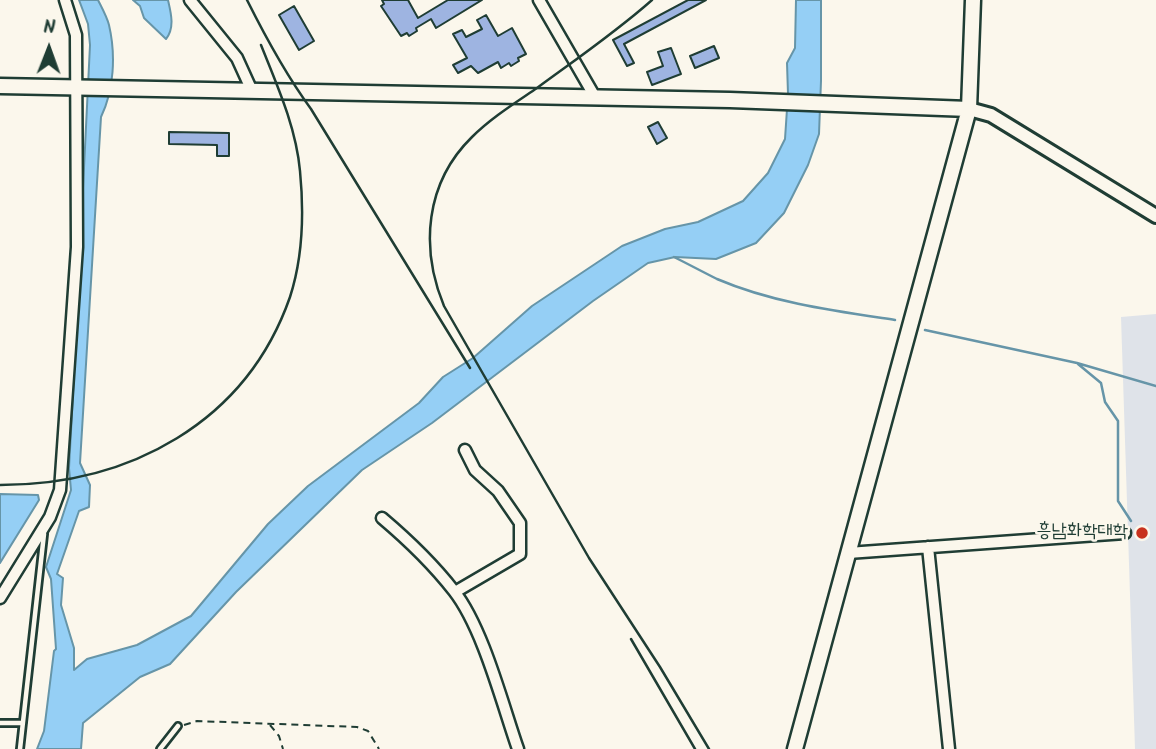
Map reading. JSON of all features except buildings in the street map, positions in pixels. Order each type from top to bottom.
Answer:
[{"type":"main road","points":[[795,749],[970,109],[972,0]]},
{"type":"main road","points":[[0,86],[730,100],[970,109]]},
{"type":"street","points":[[0,598],[45,525],[60,490],[77,247],[76,35],[65,0]]},
{"type":"street","points":[[190,0],[237,58],[252,91]]},
{"type":"street","points":[[539,0],[595,97]]},
{"type":"street","points":[[970,109],[991,115],[1156,216]]},
{"type":"street","points":[[454,592],[520,554],[520,523],[498,491],[475,470],[465,450]]},
{"type":"street","points":[[382,518],[405,537],[454,592],[474,626],[518,749]]},
{"type":"street","points":[[848,553],[1125,533]]},
{"type":"street","points":[[928,547],[949,749]]},
{"type":"lane","points":[[20,749],[45,525]]},
{"type":"lane","points":[[0,723],[23,723]]},
{"type":"lane","points":[[160,749],[178,726]]},
{"type":"path","points":[[178,726],[197,721],[357,727],[368,731],[379,749]]},
{"type":"path","points":[[269,724],[279,736],[283,749]]},
{"type":"shaded area","name":"흥남화학대학","points":[[1156,314],[1156,749],[1135,749],[1121,317]]},
{"type":"water","points":[[79,0],[98,0],[109,25],[113,60],[109,95],[101,117],[80,463],[90,485],[89,507],[79,511],[57,574],[63,578],[61,605],[74,648],[74,670],[87,659],[137,645],[191,616],[268,524],[308,486],[419,403],[443,377],[473,358],[532,306],[622,246],[665,229],[698,222],[743,201],[768,173],[785,139],[787,63],[795,48],[796,0],[821,0],[819,134],[808,165],[784,213],[756,243],[716,259],[675,257],[648,263],[593,301],[432,423],[362,470],[236,592],[170,664],[140,677],[83,723],[81,749],[37,749],[44,731],[56,649],[51,579],[46,567],[71,490],[69,468],[90,45],[88,24]]},
{"type":"water","points":[[133,0],[168,0],[171,25],[166,39],[144,18],[140,6]]},
{"type":"water","points":[[0,494],[38,495],[39,500],[0,563]]},
{"type":"waterway","points":[[674,257],[717,279],[760,294],[805,305],[895,320]]},
{"type":"waterway","points":[[925,330],[1077,363],[1156,386]]},
{"type":"waterway","points":[[1078,364],[1101,383],[1105,402],[1118,421],[1118,501],[1131,521]]},
{"type":"railway","points":[[247,0],[285,70],[470,368]]},
{"type":"railway","points":[[652,0],[610,35],[495,117],[472,137],[456,155],[444,175],[431,217],[430,239],[436,284],[444,306],[589,558],[660,667],[709,749]]},
{"type":"railway","points":[[0,485],[48,482],[94,473],[137,459],[177,438],[213,412],[244,380],[270,341],[294,282],[300,250],[302,202],[294,138],[285,106],[261,45]]},
{"type":"railway","points":[[631,639],[695,749]]},
{"type":"place","name":"흥남화학대학","points":[[1142,533]]}]
